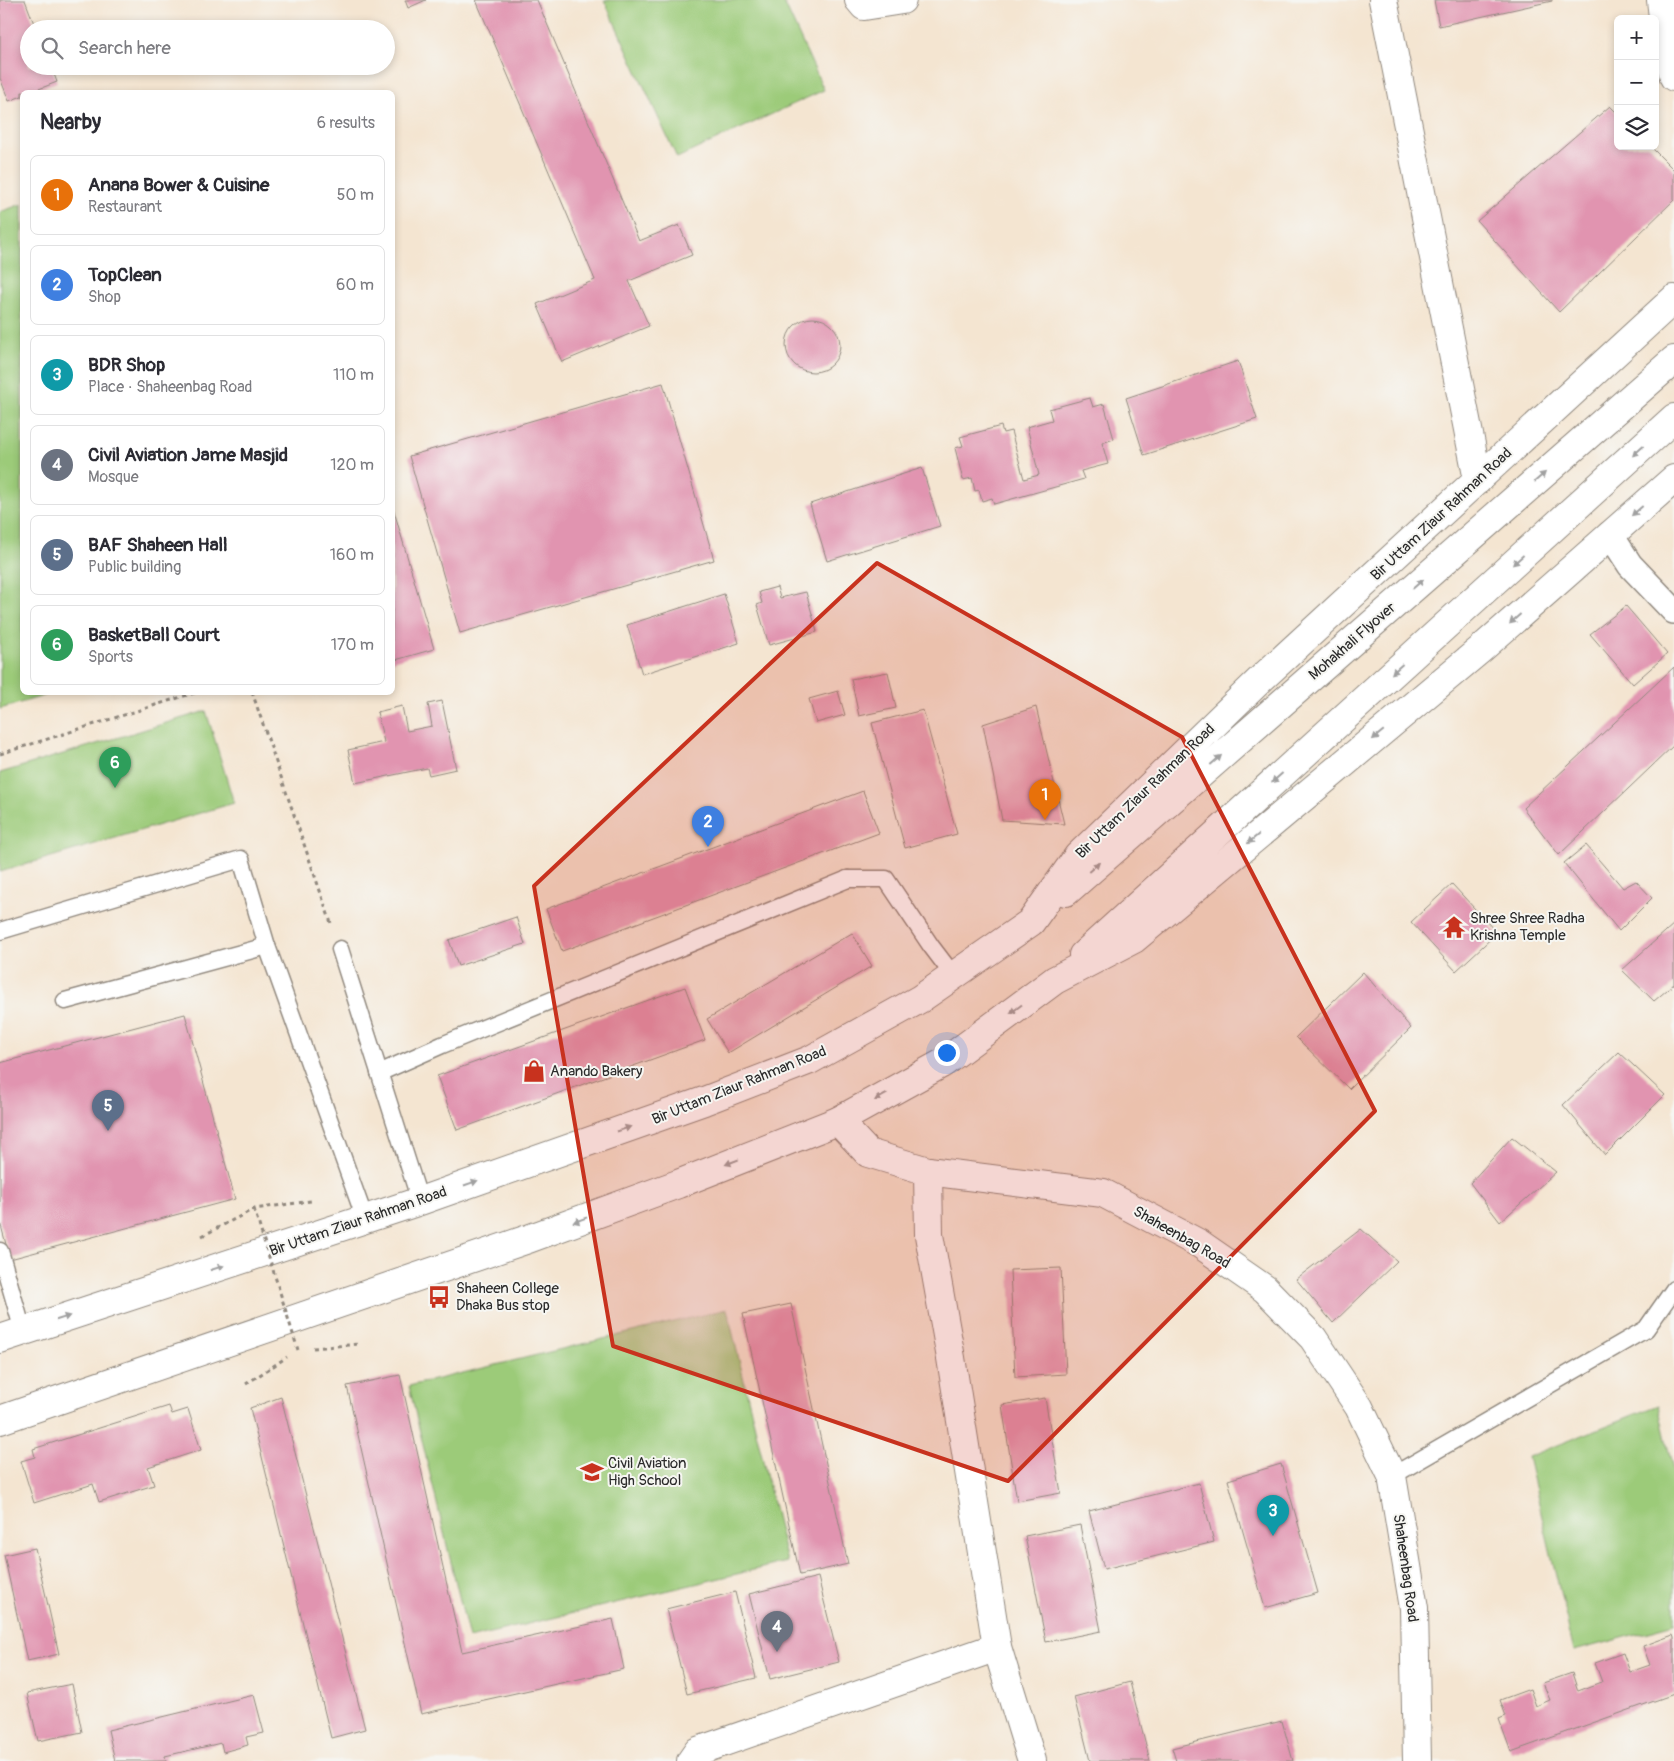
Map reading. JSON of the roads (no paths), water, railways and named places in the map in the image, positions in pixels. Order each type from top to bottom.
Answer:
[{"type":"main road","points":[[859,0],[864,6],[902,0]]},
{"type":"main road","points":[[1383,0],[1478,480]]},
{"type":"main road","points":[[1661,0],[1667,51],[1674,77]]},
{"type":"main road","name":"Bir Uttam Ziaur Rahman Road","points":[[12,1335],[420,1201],[704,1102],[810,1060],[920,999],[1030,922],[1078,856],[1262,678],[1674,299]]},
{"type":"main road","name":"Mohakhali Flyover","points":[[1030,922],[1674,360]]},
{"type":"main road","points":[[0,1420],[528,1239],[678,1184],[838,1121],[944,1063],[1055,980],[1674,418]]},
{"type":"main road","points":[[1055,980],[1134,939],[1481,649],[1674,479]]},
{"type":"main road","name":"Shaheenbag Road","points":[[838,1121],[868,1153],[928,1171],[1103,1193],[1200,1244],[1266,1289],[1313,1338],[1359,1407],[1392,1476],[1414,1608],[1417,1761]]},
{"type":"main road","points":[[928,1171],[929,1235],[951,1358],[997,1647],[1032,1761]]},
{"type":"main road","points":[[690,1761],[698,1751],[997,1647]]},
{"type":"street","points":[[1610,534],[1630,565],[1674,612]]},
{"type":"lane","points":[[0,931],[241,859],[267,946],[365,1219]]},
{"type":"lane","points":[[379,1073],[442,1045],[847,879],[886,879],[953,975]]},
{"type":"lane","points":[[64,1001],[267,946]]},
{"type":"lane","points":[[340,949],[420,1201]]},
{"type":"lane","points":[[0,1251],[12,1335]]},
{"type":"lane","points":[[1392,1476],[1646,1328],[1674,1289]]},
{"type":"place","name":"BasketBall Court","points":[[115,788]]},
{"type":"place","name":"Anana Bower & Cuisine","points":[[1045,820]]},
{"type":"place","name":"TopClean","points":[[708,847]]},
{"type":"place","name":"Shree Shree Radha Krishna Temple","points":[[1454,927]]},
{"type":"place","name":"Anando Bakery","points":[[534,1071]]},
{"type":"place","name":"BAF Shaheen Hall","points":[[108,1131]]},
{"type":"place","name":"Shaheen College Dhaka Bus stop","points":[[439,1297]]},
{"type":"place","name":"Civil Aviation High School","points":[[592,1472]]},
{"type":"place","name":"BDR Shop","points":[[1273,1536]]},
{"type":"place","name":"Civil Aviation Jame Masjid","points":[[777,1652]]}]
